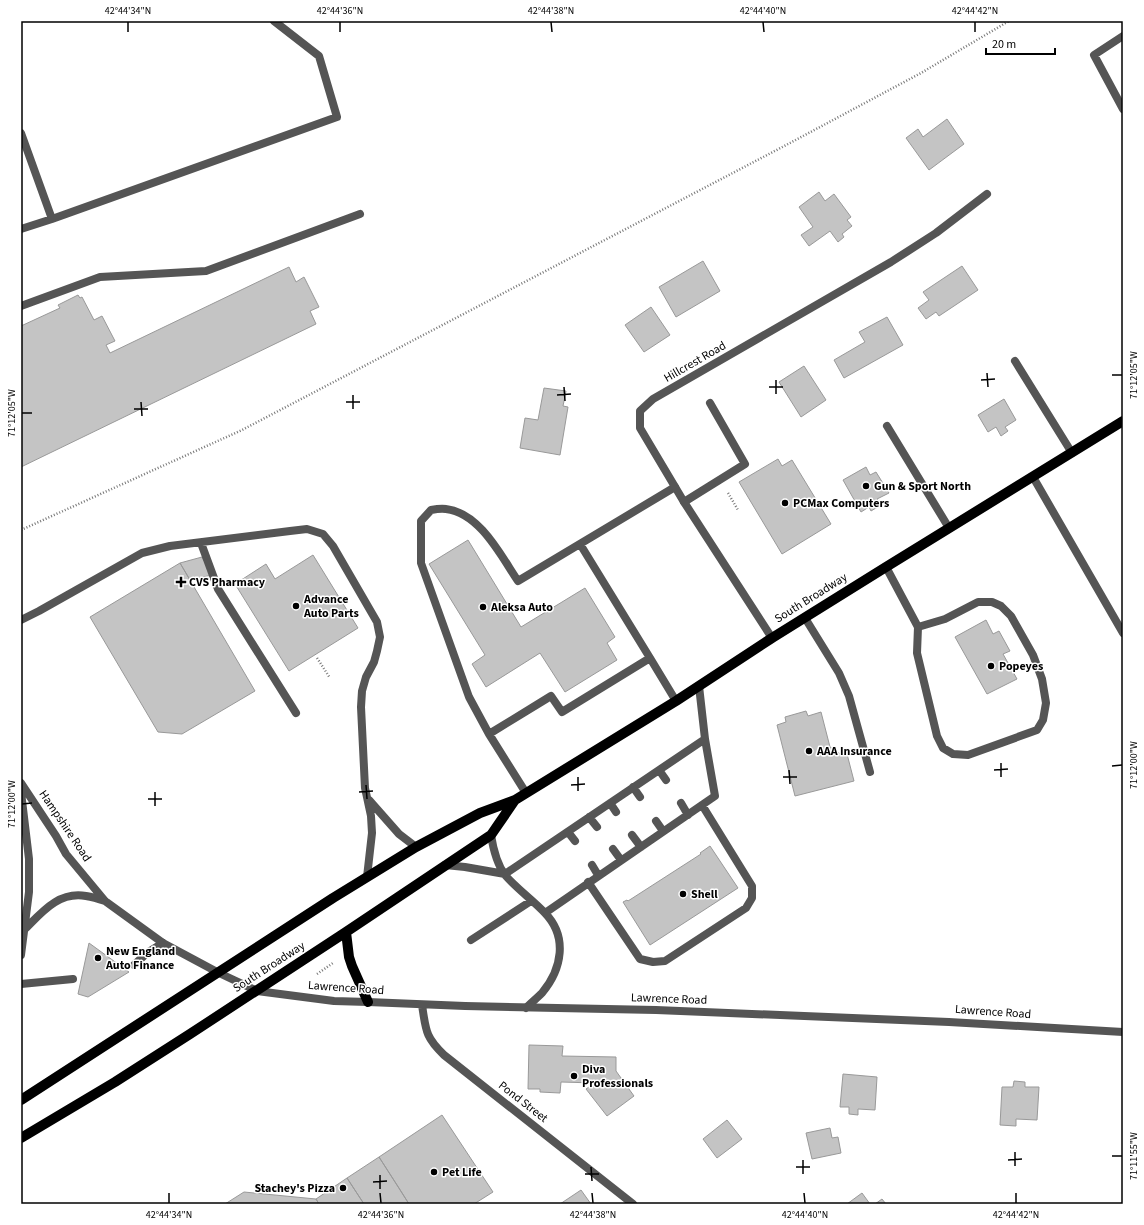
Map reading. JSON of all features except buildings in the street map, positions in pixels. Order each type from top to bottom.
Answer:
[{"type":"main road","name":"South Broadway","points":[[21,1100],[367,877],[416,847],[480,813],[515,800],[676,701],[772,638],[1123,421]]},
{"type":"main road","name":"South Broadway","points":[[21,1138],[115,1082],[257,991],[491,835],[515,800]]},
{"type":"main road","points":[[346,932],[349,957],[368,1002]]},
{"type":"street","points":[[21,229],[337,117],[319,56],[274,21]]},
{"type":"street","points":[[1123,36],[1094,55],[1123,109]]},
{"type":"street","points":[[21,133],[52,219]]},
{"type":"street","name":"Hillcrest Road","points":[[772,638],[684,502],[640,428],[640,411],[653,400],[891,262],[936,233],[987,194]]},
{"type":"street","points":[[21,306],[100,277],[206,271],[360,214]]},
{"type":"street","points":[[1015,361],[1072,453]]},
{"type":"street","points":[[684,502],[745,464],[710,403]]},
{"type":"street","points":[[887,426],[949,528]]},
{"type":"street","points":[[1033,477],[1122,629]]},
{"type":"street","points":[[526,793],[489,734],[469,696],[420,563],[421,521],[431,510],[446,508],[462,514],[485,532],[518,581],[675,487]]},
{"type":"street","points":[[21,620],[142,553],[170,546],[307,529],[323,534],[333,546],[377,622],[380,637],[374,662],[366,676],[362,691],[361,707],[365,788],[372,833],[367,877]]},
{"type":"street","points":[[200,543],[218,589],[296,713]]},
{"type":"street","points":[[580,544],[676,701]]},
{"type":"street","points":[[886,567],[918,627],[917,653],[937,736],[943,748],[953,754],[968,755],[1037,730],[1043,720],[1046,703],[1042,679],[1033,656],[1012,616],[1001,606],[992,602],[978,602],[945,620],[918,627]]},
{"type":"street","points":[[805,618],[839,674],[849,696],[870,772]]},
{"type":"street","points":[[489,734],[551,696],[562,712],[650,658]]},
{"type":"street","points":[[545,912],[715,796],[705,739],[699,686]]},
{"type":"street","points":[[445,865],[505,874],[705,739]]},
{"type":"street","points":[[659,770],[666,780]]},
{"type":"street","name":"Hampshire Road","points":[[21,783],[66,854],[105,901],[163,943],[219,973]]},
{"type":"street","points":[[634,788],[640,797]]},
{"type":"street","name":"Hampshire Road","points":[[21,792],[29,859],[29,892],[21,955]]},
{"type":"street","points":[[368,800],[399,834],[416,847]]},
{"type":"street","points":[[610,803],[616,812]]},
{"type":"street","points":[[681,803],[688,814]]},
{"type":"street","points":[[588,882],[640,959],[653,962],[665,962],[746,908],[752,898],[752,886],[702,805]]},
{"type":"street","points":[[589,817],[597,827]]},
{"type":"street","points":[[656,821],[663,831]]},
{"type":"street","points":[[568,832],[575,841]]},
{"type":"street","points":[[491,835],[494,852],[505,874],[531,901],[545,912],[553,922],[558,932],[561,948],[558,962],[550,983],[542,994],[526,1008]]},
{"type":"street","points":[[632,835],[641,846]]},
{"type":"street","points":[[613,849],[621,860]]},
{"type":"street","points":[[592,865],[598,875]]},
{"type":"street","name":"Hampshire Road","points":[[25,929],[47,906],[62,898],[68,896],[85,895],[105,901]]},
{"type":"street","points":[[471,940],[531,901]]},
{"type":"street","points":[[134,965],[147,953],[163,943]]},
{"type":"street","name":"Lawrence Road","points":[[219,973],[257,991],[334,1001],[526,1008],[656,1010],[949,1022],[1123,1032]]},
{"type":"street","points":[[21,984],[73,979]]},
{"type":"street","name":"Pond Street","points":[[422,1005],[426,1032],[444,1056],[633,1204]]},
{"type":"path","points":[[21,530],[242,430],[790,143],[921,72],[1009,21]]},
{"type":"path","points":[[721,480],[738,510]]},
{"type":"path","points":[[317,658],[330,678]]},
{"type":"path","points":[[317,974],[336,961]]},
{"type":"place","name":"Gun & Sport North","points":[[866,486]]},
{"type":"place","name":"PCMax Computers","points":[[785,503]]},
{"type":"place","name":"CVS Pharmacy","points":[[181,582]]},
{"type":"place","name":"Advance Auto Parts","points":[[296,606]]},
{"type":"place","name":"Aleksa Auto","points":[[483,607]]},
{"type":"place","name":"Popeyes","points":[[991,666]]},
{"type":"place","name":"AAA Insurance","points":[[809,751]]},
{"type":"place","name":"Shell","points":[[683,894]]},
{"type":"place","name":"New England Auto Finance","points":[[98,958]]},
{"type":"place","name":"Diva Professionals","points":[[574,1076]]},
{"type":"place","name":"Pet Life","points":[[434,1172]]},
{"type":"place","name":"Stachey's Pizza","points":[[343,1188]]}]
